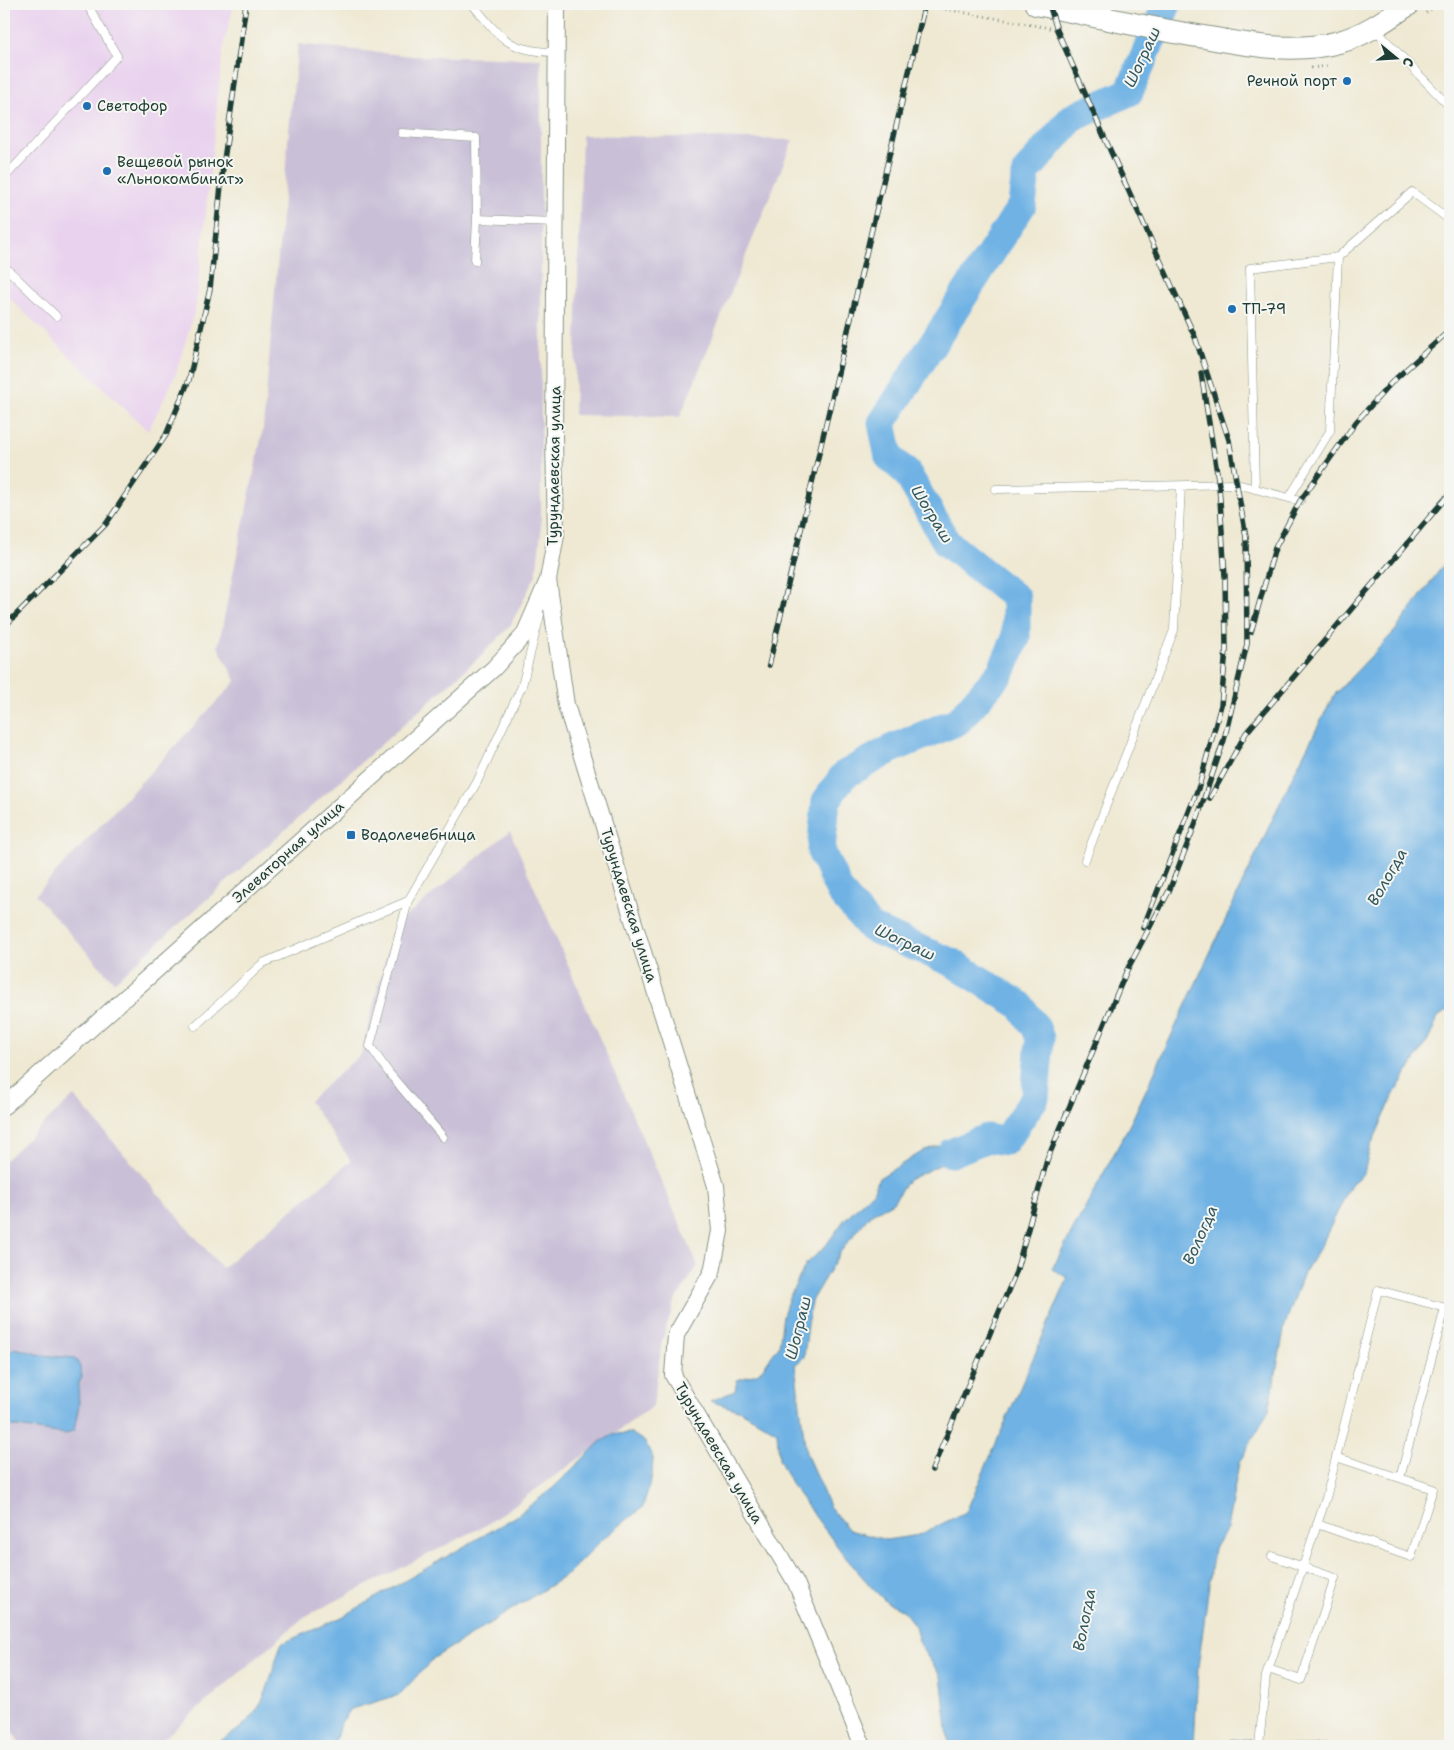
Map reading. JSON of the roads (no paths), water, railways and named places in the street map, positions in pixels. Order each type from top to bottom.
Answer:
[{"type":"street","name":"Турундаевская улица","points":[[557,4],[555,222],[556,535],[548,580],[566,705],[716,1186],[720,1231],[712,1272],[676,1335],[673,1376],[796,1583],[863,1746]]},
{"type":"street","points":[[1036,4],[1107,20],[1245,44],[1312,47],[1341,42],[1374,28],[1409,4]]},
{"type":"street","name":"Элеваторная улица","points":[[4,1106],[494,668],[524,635],[548,580]]},
{"type":"lane","points":[[4,178],[116,56],[87,4]]},
{"type":"lane","points":[[472,4],[502,39],[519,47],[556,52]]},
{"type":"lane","points":[[1374,28],[1450,107]]},
{"type":"lane","points":[[402,133],[476,138],[477,218],[475,261]]},
{"type":"lane","points":[[1256,489],[1250,268],[1338,257],[1412,192],[1450,220]]},
{"type":"lane","points":[[477,218],[555,222]]},
{"type":"lane","points":[[1289,498],[1330,431],[1338,257]]},
{"type":"lane","points":[[4,266],[56,316]]},
{"type":"lane","points":[[996,489],[1237,484],[1300,501]]},
{"type":"lane","points":[[1085,860],[1174,630],[1181,486]]},
{"type":"lane","points":[[443,1137],[389,1073],[370,1046],[408,901],[477,782],[522,686],[548,580]]},
{"type":"lane","points":[[195,1026],[263,963],[408,901]]},
{"type":"lane","points":[[1259,1746],[1268,1669],[1317,1524],[1378,1290],[1448,1309],[1400,1478]]},
{"type":"lane","points":[[1317,1524],[1411,1557],[1433,1489],[1336,1456]]},
{"type":"lane","points":[[1268,1669],[1301,1680],[1335,1578],[1272,1556]]},
{"type":"lane","points":[[1234,1745],[1326,1746]]},
{"type":"water","name":"Вологда","points":[[1450,556],[1450,953],[1444,956],[1450,971],[1450,1009],[1436,1018],[1434,1030],[1394,1094],[1370,1148],[1364,1173],[1351,1184],[1322,1244],[1303,1275],[1285,1325],[1269,1410],[1239,1463],[1227,1529],[1214,1548],[1198,1667],[1194,1746],[949,1746],[941,1676],[920,1646],[915,1626],[903,1610],[886,1602],[873,1589],[846,1558],[791,1484],[779,1459],[777,1432],[741,1411],[710,1401],[735,1391],[737,1380],[759,1373],[779,1346],[783,1315],[788,1300],[806,1264],[824,1248],[845,1219],[873,1192],[879,1178],[925,1150],[962,1138],[987,1138],[971,1150],[908,1180],[893,1202],[870,1215],[841,1251],[811,1301],[804,1357],[795,1365],[806,1453],[829,1506],[849,1530],[886,1540],[919,1535],[966,1512],[1068,1278],[1052,1269],[1131,1122],[1294,773],[1334,695],[1395,631]]},
{"type":"water","points":[[15,1348],[42,1355],[75,1358],[80,1367],[82,1377],[78,1385],[79,1405],[74,1430],[65,1434],[4,1425],[4,1370],[7,1353]]},
{"type":"water","points":[[631,1433],[645,1442],[653,1458],[652,1476],[643,1507],[603,1539],[567,1575],[434,1658],[399,1695],[351,1709],[340,1724],[334,1746],[210,1746],[242,1727],[260,1705],[266,1693],[281,1644],[342,1617],[515,1517],[553,1488],[600,1442],[615,1434]]},
{"type":"waterway","name":"Шограш","points":[[951,1153],[987,1138],[1005,1141],[1035,1098],[1040,1039],[1036,1028],[1020,1005],[953,963],[871,928],[840,892],[821,851],[826,801],[844,775],[891,749],[958,721],[1001,672],[1016,638],[1016,598],[947,543],[907,473],[889,457],[882,423],[1022,205],[1026,172],[1072,118],[1129,92],[1167,4]]},
{"type":"railway","points":[[4,627],[106,524],[166,435],[189,380],[210,289],[223,167],[246,4]]},
{"type":"railway","points":[[769,665],[925,4]]},
{"type":"railway","points":[[932,1470],[1016,1272],[1047,1160],[1127,970],[1169,891],[1196,822],[1224,740],[1247,644],[1246,537],[1229,440],[1195,337],[1057,30],[1049,4]]},
{"type":"railway","points":[[1251,632],[1275,548],[1300,501],[1356,422],[1393,381],[1450,330]]},
{"type":"railway","points":[[1143,928],[1199,786],[1221,705],[1226,650],[1225,576],[1219,485],[1201,373]]},
{"type":"railway","points":[[1210,798],[1246,733],[1450,493]]},
{"type":"place","name":"Речной порт","points":[[1347,81]]},
{"type":"place","name":"Светофор","points":[[87,106]]},
{"type":"place","name":"Вещевой рынок «Льнокомбинат»","points":[[107,171]]},
{"type":"place","name":"ТП-79","points":[[1232,309]]},
{"type":"place","name":"Водолечебница","points":[[351,835]]}]
